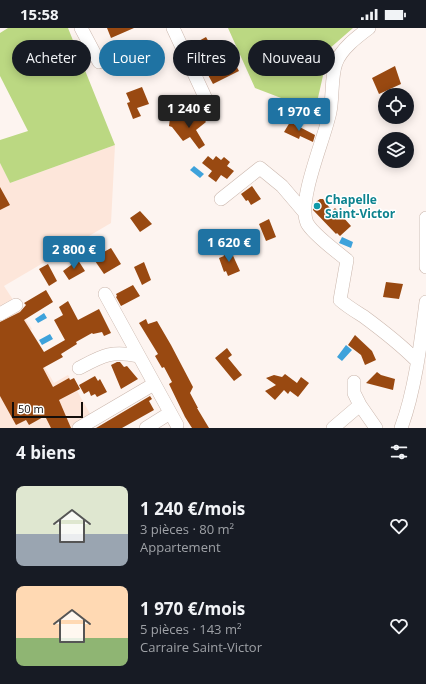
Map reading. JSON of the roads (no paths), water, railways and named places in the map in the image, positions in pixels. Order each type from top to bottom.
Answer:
[{"type":"street","points":[[81,28],[99,62]]},
{"type":"street","points":[[173,28],[205,97]]},
{"type":"street","points":[[368,28],[350,44],[335,64],[332,101],[323,141],[308,187],[305,213],[308,224],[347,260],[340,300],[350,309],[361,314],[401,345],[416,360]]},
{"type":"street","points":[[221,199],[260,168],[282,186],[305,213]]},
{"type":"street","points":[[426,218],[426,267]]},
{"type":"street","points":[[105,294],[170,413],[176,427]]},
{"type":"street","points":[[400,428],[409,398],[426,302]]},
{"type":"street","points":[[0,314],[16,305]]},
{"type":"street","points":[[79,368],[106,354],[124,353],[138,356]]},
{"type":"street","points":[[354,382],[354,393],[360,405],[376,428]]},
{"type":"street","points":[[79,428],[154,384]]},
{"type":"street","points":[[333,428],[360,405]]},
{"type":"street","points":[[146,428],[170,413]]},
{"type":"water","points":[[194,166],[204,174],[200,178],[190,170]]},
{"type":"water","points":[[342,237],[353,242],[351,248],[339,243]]},
{"type":"water","points":[[44,313],[47,318],[38,323],[35,319]]},
{"type":"water","points":[[50,334],[53,339],[42,345],[39,340]]},
{"type":"water","points":[[346,345],[352,350],[342,361],[337,357]]},
{"type":"place","name":"Chapelle Saint-Victor","points":[[317,206]]}]
